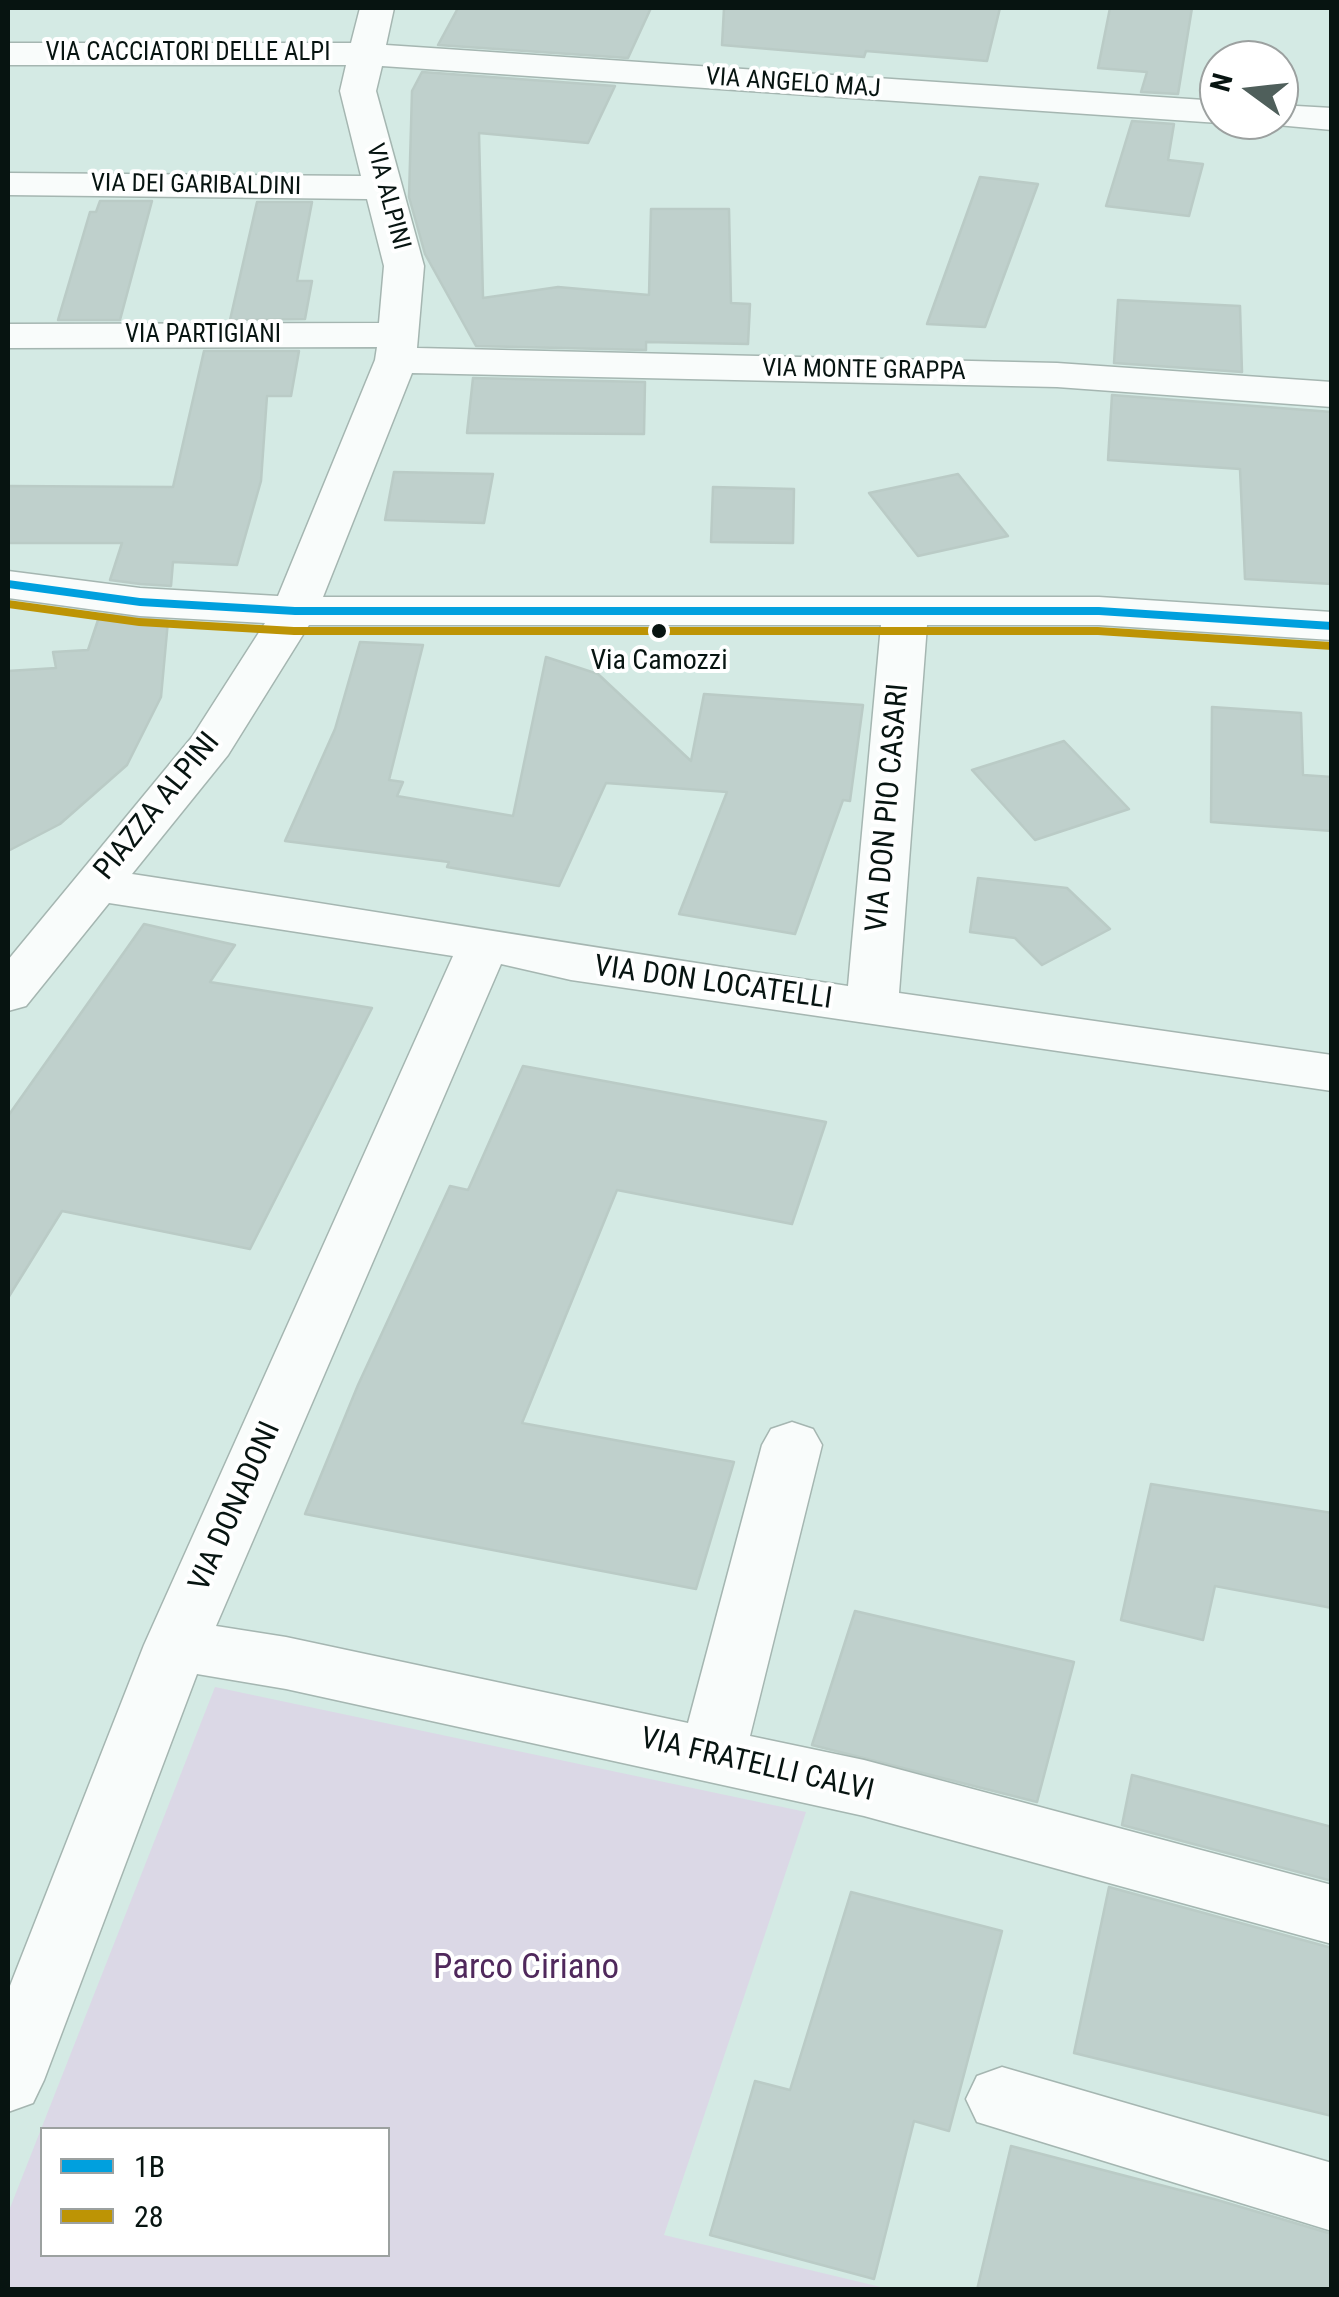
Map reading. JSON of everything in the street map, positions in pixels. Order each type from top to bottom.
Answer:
[{"type":"street","name":"VIA ALPINI","points":[[294,611],[397,348],[404,266],[358,91],[377,8]]},
{"type":"street","name":"VIA CACCIATORI DELLE ALPI","points":[[8,54],[368,54]]},
{"type":"street","name":"VIA ANGELO MAJ","points":[[368,54],[1199,111]]},
{"type":"street","points":[[1299,117],[1332,119]]},
{"type":"street","name":"VIA DEI GARIBALDINI","points":[[8,184],[385,188]]},
{"type":"street","name":"VIA PARTIGIANI","points":[[8,336],[397,348]]},
{"type":"street","name":"VIA MONTE GRAPPA","points":[[397,348],[1057,376],[1332,395]]},
{"type":"street","points":[[8,584],[140,602],[294,611],[1098,610],[1332,626]]},
{"type":"street","name":"VIA DON PIO CASARI","points":[[872,1006],[905,610]]},
{"type":"street","name":"PIAZZA ALPINI","points":[[8,994],[210,745],[294,611]]},
{"type":"street","name":"VIA DON LOCATELLI","points":[[96,885],[484,944],[571,963],[1332,1073]]},
{"type":"street","name":"VIA DONADONI","points":[[8,2080],[176,1645],[484,944]]},
{"type":"street","points":[[712,1756],[792,1445]]},
{"type":"street","name":"VIA FRATELLI CALVI","points":[[176,1645],[286,1662],[864,1788],[1332,1915]]},
{"type":"street","points":[[1002,2099],[1332,2198]]},
{"type":"green space","name":"Parco Ciriano","points":[[215,1687],[806,1812],[664,2235],[889,2289],[8,2289],[8,2213],[40,2132],[40,2257],[390,2257],[390,2127],[42,2127]]},
{"type":"building","points":[[458,8],[651,8],[628,58],[438,45]]},
{"type":"building","points":[[724,8],[1000,8],[987,61],[866,51],[864,57],[722,45]]},
{"type":"building","points":[[1110,8],[1192,8],[1178,94],[1141,92],[1147,72],[1098,68]]},
{"type":"building","points":[[422,72],[615,86],[588,143],[479,133],[483,298],[558,287],[649,295],[651,209],[729,209],[731,303],[750,304],[748,344],[646,342],[646,350],[476,346],[425,254],[409,197],[412,91]]},
{"type":"building","points":[[1132,121],[1174,124],[1168,160],[1203,164],[1189,216],[1106,206]]},
{"type":"building","points":[[980,177],[1038,184],[985,327],[927,324]]},
{"type":"building","points":[[100,201],[152,201],[120,320],[58,320],[90,212],[96,212]]},
{"type":"building","points":[[257,202],[312,202],[297,281],[312,281],[305,319],[230,320]]},
{"type":"building","points":[[1118,300],[1240,306],[1242,372],[1114,363]]},
{"type":"building","points":[[204,351],[299,351],[291,396],[267,396],[261,481],[237,565],[173,562],[171,586],[140,584],[110,580],[122,543],[8,543],[8,486],[173,487]]},
{"type":"building","points":[[473,378],[645,382],[644,434],[467,433]]},
{"type":"building","points":[[1112,395],[1332,412],[1332,584],[1245,579],[1240,469],[1108,460]]},
{"type":"building","points":[[394,472],[493,474],[484,523],[385,520]]},
{"type":"building","points":[[958,474],[1008,536],[918,556],[869,493]]},
{"type":"building","points":[[713,487],[794,489],[793,543],[711,542]]},
{"type":"building","points":[[100,614],[168,621],[161,697],[127,765],[60,824],[8,851],[8,671],[56,668],[53,652],[88,650]]},
{"type":"building","points":[[360,642],[423,645],[389,780],[403,782],[397,796],[513,816],[546,657],[598,674],[691,761],[704,694],[863,705],[850,801],[843,800],[795,934],[679,914],[727,792],[606,783],[559,886],[447,867],[449,862],[285,841],[335,729]]},
{"type":"building","points":[[1212,707],[1301,713],[1303,775],[1332,777],[1332,831],[1211,822]]},
{"type":"building","points":[[1064,741],[1129,809],[1035,840],[972,770]]},
{"type":"building","points":[[978,878],[1067,888],[1110,929],[1042,965],[1015,938],[970,932]]},
{"type":"building","points":[[144,924],[235,945],[210,982],[372,1008],[250,1249],[62,1211],[8,1298],[8,1116]]},
{"type":"building","points":[[523,1066],[826,1122],[792,1224],[617,1190],[522,1423],[734,1462],[696,1589],[305,1514],[358,1385],[450,1186],[468,1190]]},
{"type":"building","points":[[1151,1484],[1332,1513],[1332,1608],[1215,1586],[1203,1640],[1121,1620]]},
{"type":"building","points":[[855,1611],[1074,1662],[1037,1802],[812,1745]]},
{"type":"building","points":[[1132,1775],[1332,1827],[1332,1881],[1122,1825]]},
{"type":"building","points":[[1109,1887],[1332,1948],[1332,2116],[1074,2053]]},
{"type":"building","points":[[851,1892],[1002,1931],[949,2131],[914,2121],[874,2279],[710,2235],[755,2081],[790,2090]]},
{"type":"building","points":[[1011,2146],[1332,2234],[1332,2290],[977,2290]]},
{"type":"transit line","name":"1B","points":[[8,584],[140,602],[295,611],[1099,611],[1332,626]]},
{"type":"transit line","name":"28","points":[[8,604],[139,622],[294,631],[1098,631],[1331,646]]},
{"type":"place","name":"Via Camozzi","points":[[659,631]]}]
